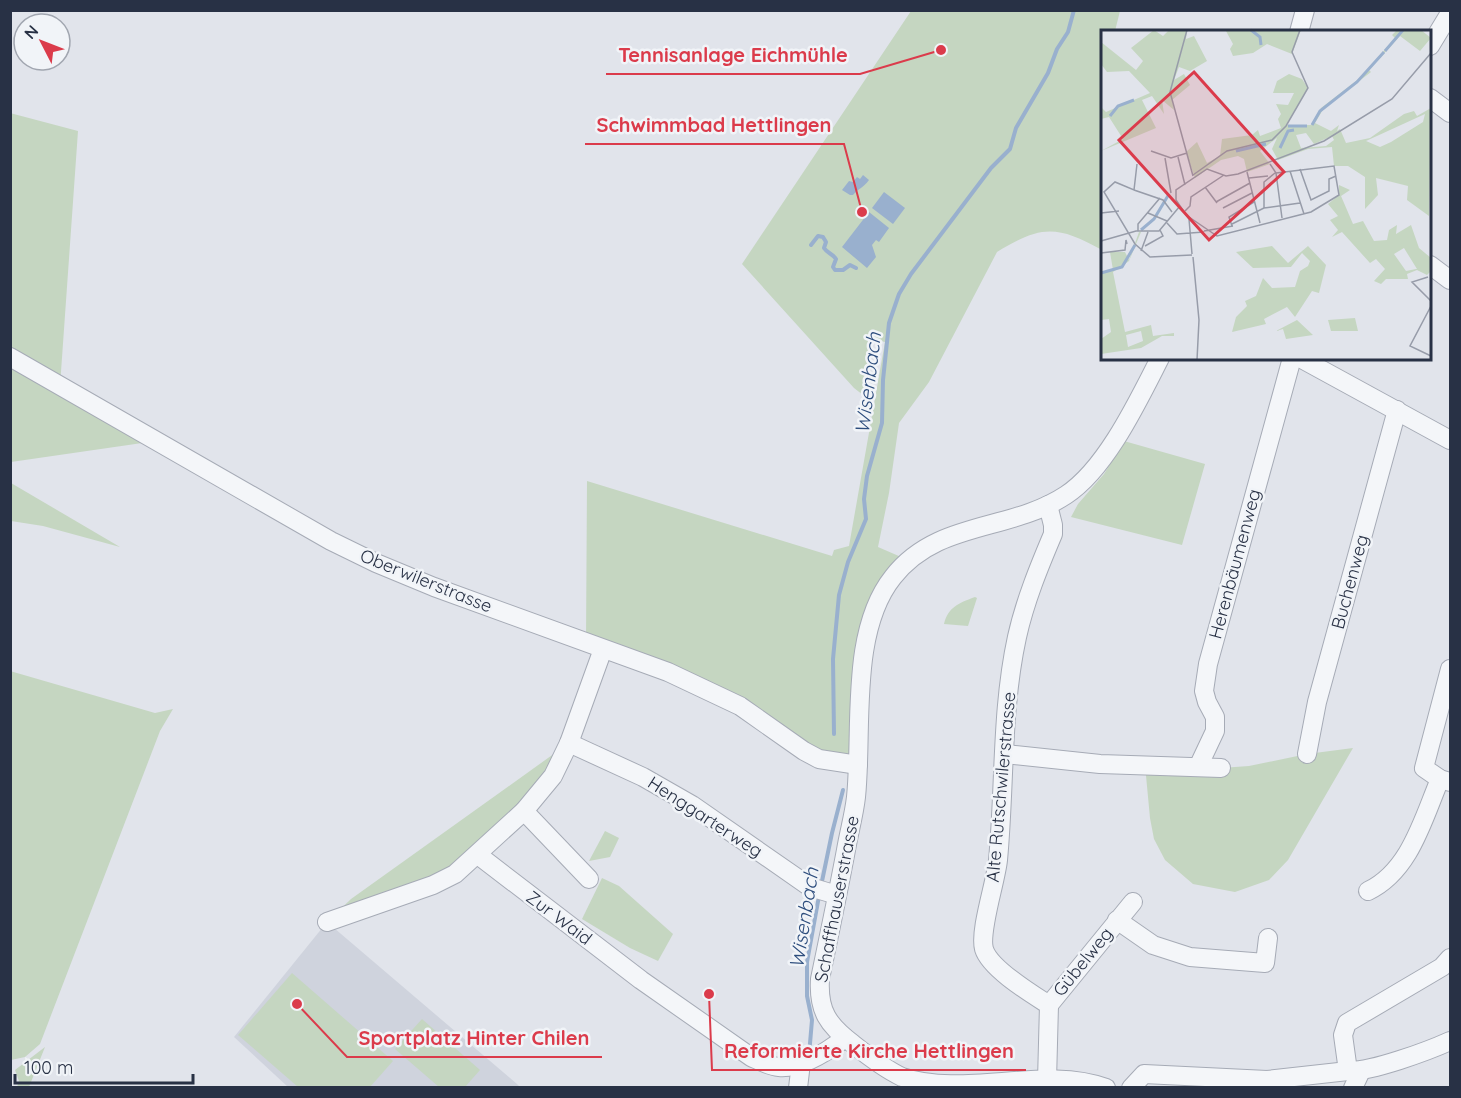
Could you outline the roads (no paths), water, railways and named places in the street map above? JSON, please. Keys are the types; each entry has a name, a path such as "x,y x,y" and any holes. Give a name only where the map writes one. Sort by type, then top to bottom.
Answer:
{"street":[{"path":"1300,30 1305,10"},
{"path":"1431,44 1450,13"},
{"path":"1431,99 1450,113"},
{"path":"1431,266 1450,280"},
{"name":"Oberwilerstrasse","path":"10,357 331,541 376,563 434,587 668,672 719,695 760,719 819,759 858,765"},
{"name":"Schaffhauserstrasse","path":"1106,1088 1068,1080 970,1087 932,1084 903,1077 870,1057 845,1038 827,1019 819,997 820,979 827,892 856,799 865,640 879,598 908,560 925,547 943,538 1032,512 1066,495 1082,482 1099,463 1159,360"},
{"name":"Herenbäumenweg","path":"1198,767 1215,731 1215,717 1204,691 1208,664 1291,360"},
{"path":"1304,360 1450,440"},
{"name":"Buchenweg","path":"1307,754 1317,702 1397,410"},
{"name":"Alte Rutschwilerstrasse","path":"1048,505 1053,534 1029,592 1017,637 1010,681 998,862 983,938 984,948 994,964 1049,1005"},
{"path":"327,922 433,885 455,874 524,812 553,777 569,743 603,649"},
{"path":"1368,891 1377,887 1406,858 1445,780 1424,768 1450,669"},
{"name":"Henggarterweg","path":"569,743 642,777 692,805 827,892"},
{"path":"1005,754 1100,764 1221,768"},
{"path":"524,812 589,879"},
{"name":"Zur Waid","path":"478,855 641,980 751,1057 765,1064 781,1067 806,1061"},
{"name":"Gübelweg","path":"1049,1005 1133,902"},
{"name":"Gübelweg","path":"1117,920 1153,945 1190,957 1265,963 1268,938"},
{"path":"1356,1079 1343,1035 1347,1023 1442,967 1450,958"},
{"path":"1047,1081 1049,1005"},
{"path":"798,1088 806,1061 829,1050 845,1038"},
{"path":"1131,1088 1144,1074 1267,1080 1356,1079 1450,1041"}],"water":[{"path":"863,175 869,180 853,195 842,190 849,181 853,182 857,177 860,179"},
{"path":"884,192 905,208 893,224 872,208"},
{"path":"869,212 889,228 879,242 876,240 872,245 876,257 867,268 842,247"}],"waterway":[{"name":"Wisenbach","path":"834,734 833,659 839,595 848,562 866,519 864,499 867,476 882,423 883,380 889,323 899,294 911,274 991,168 1010,149 1016,128 1048,73 1057,49 1068,32 1074,10"},
{"path":"811,245 818,236 823,237 826,242 824,248 836,259 833,267 835,270 843,270 850,265 856,268"},
{"name":"Wisenbach","path":"821,886 843,790"},
{"name":"Wisenbach","path":"809,1055 812,1020 807,996 807,962 819,896"}],"place":[{"name":"Tennisanlage Eichmühle","path":"941,50"},
{"name":"Schwimmbad Hettlingen","path":"862,212"},
{"name":"Reformierte Kirche Hettlingen","path":"709,994"},
{"name":"Sportplatz Hinter Chilen","path":"297,1004"}]}
